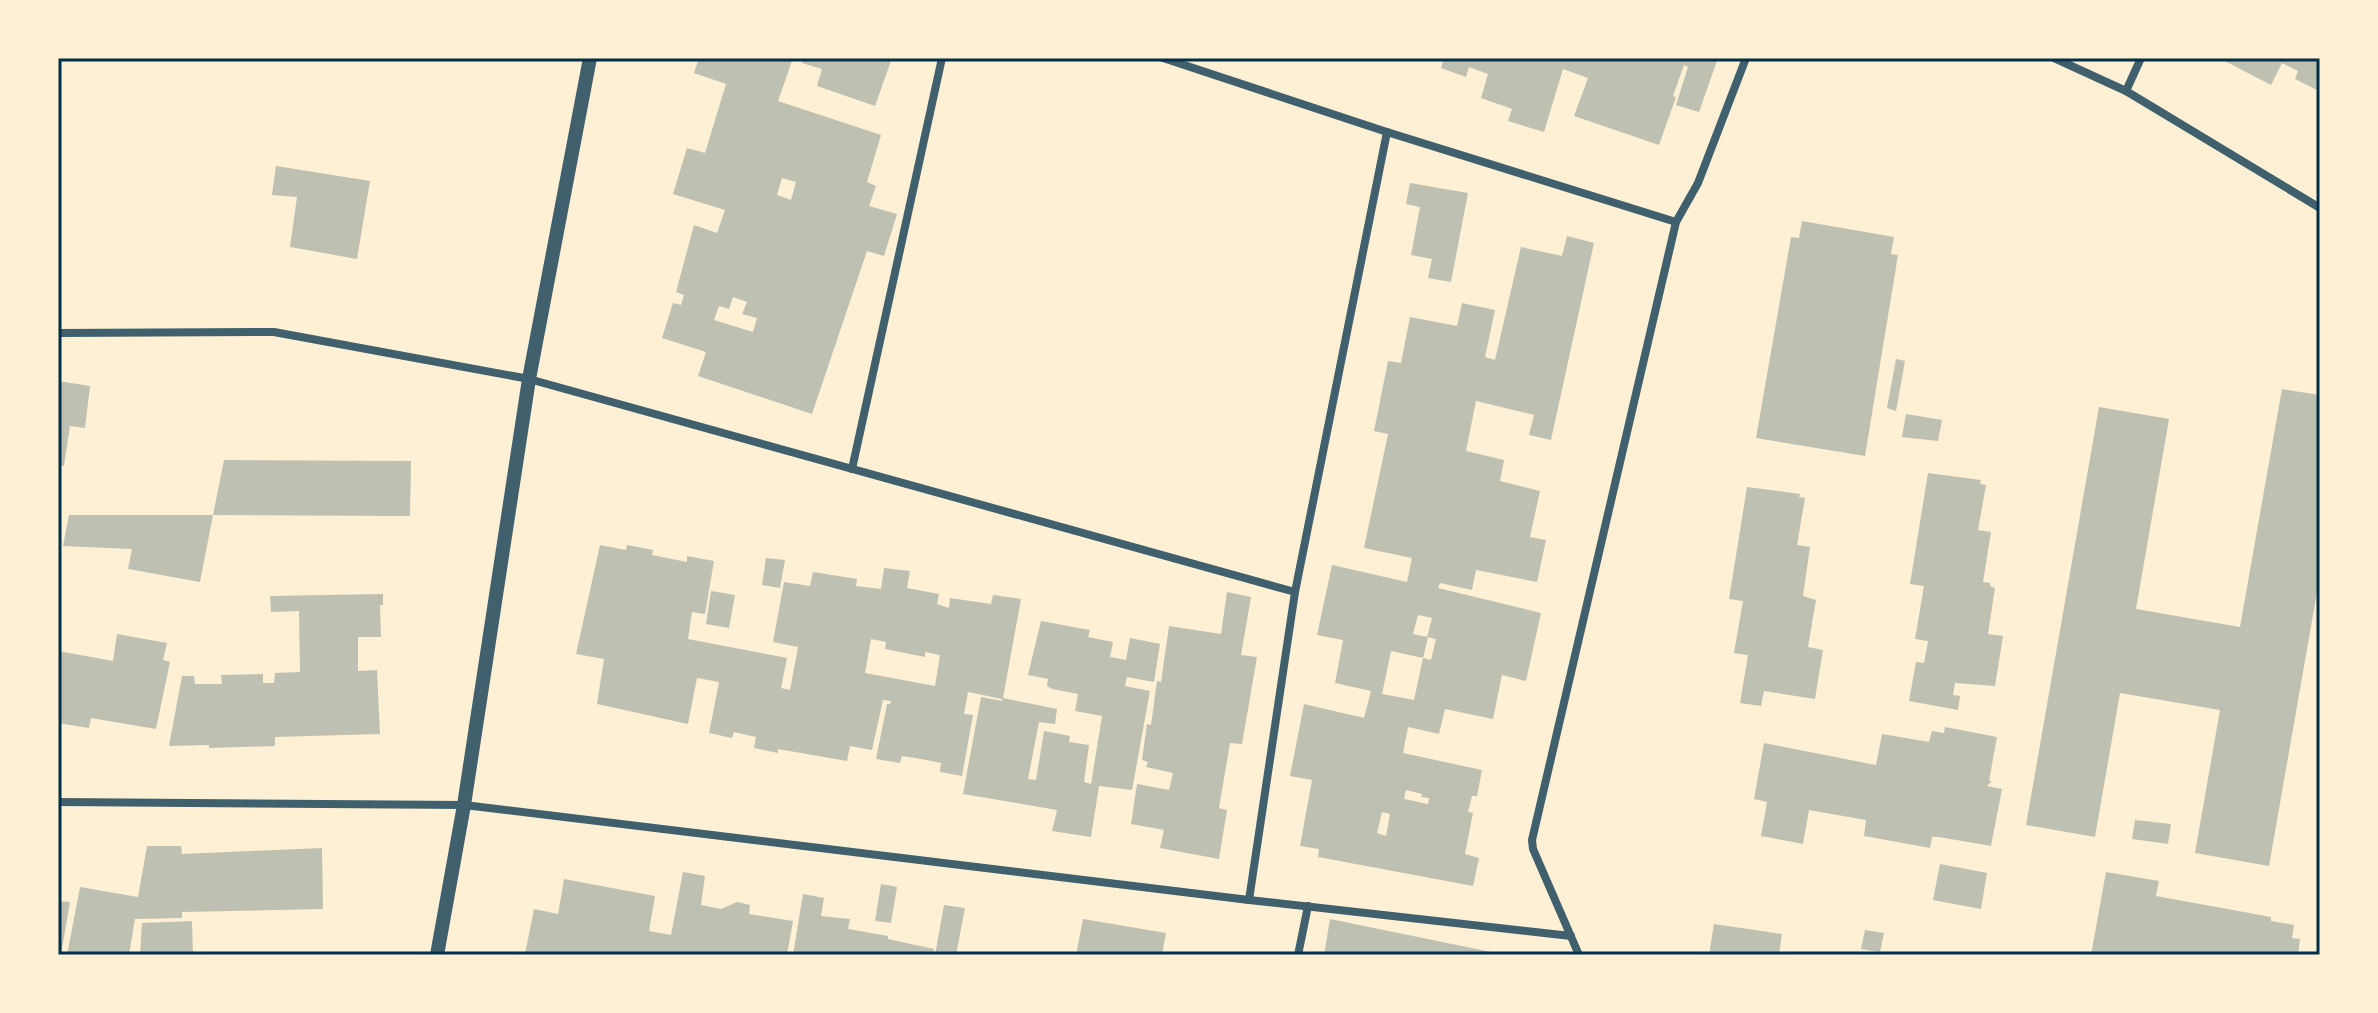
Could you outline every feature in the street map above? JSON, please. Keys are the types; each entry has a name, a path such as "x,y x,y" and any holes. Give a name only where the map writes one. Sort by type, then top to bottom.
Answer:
{"street":[{"path":"437,955 464,805 529,379 590,58"},
{"path":"852,469 942,58"},
{"path":"1163,58 1676,222"},
{"path":"1579,955 1533,849 1532,840 1676,222 1698,183 1746,58"},
{"path":"2054,58 2126,91 2320,208"},
{"path":"2126,91 2141,58"},
{"path":"1249,900 1295,592 1387,132"},
{"path":"58,333 274,332 529,379 1295,592"},
{"path":"58,802 464,805 1571,936"},
{"path":"1298,955 1308,906"}],"building":[{"path":"699,58 793,58 778,101 881,135 867,182 876,186 869,206 897,214 884,256 867,251 812,414 698,376 706,352 662,338 673,303 681,305 684,295 676,292 694,225 717,233 725,210 673,194 687,148 705,153 726,84 694,73","holes":["782,178 796,182 791,200 777,195","733,297 747,302 742,314 757,318 753,332 714,320 719,306 729,309"]},
{"path":"803,58 892,58 875,106 817,86 822,69 802,63"},
{"path":"1444,58 1718,58 1699,112 1676,105 1688,67 1684,65 1659,145 1574,116 1588,78 1563,69 1544,132 1508,121 1512,109 1481,98 1488,74 1469,67 1466,77 1441,68"},
{"path":"2219,58 2320,58 2320,88 2319,91 2295,79 2298,71 2282,63 2271,85"},
{"path":"276,166 370,181 357,259 290,247 297,197 272,195"},
{"path":"1410,183 1468,193 1451,282 1428,278 1432,259 1411,255 1420,207 1406,204"},
{"path":"1802,221 1894,237 1891,254 1898,255 1865,456 1756,438 1791,237 1799,238"},
{"path":"1567,236 1594,243 1551,440 1529,435 1534,415 1476,401 1466,451 1504,460 1500,481 1540,491 1530,537 1546,540 1537,582 1476,570 1472,590 1440,583 1438,588 1541,613 1526,681 1502,675 1493,719 1445,709 1439,734 1408,727 1403,753 1482,770 1477,796 1472,796 1468,812 1473,813 1465,854 1479,858 1473,886 1318,857 1319,849 1300,846 1312,780 1290,776 1304,704 1364,718 1371,691 1335,683 1343,640 1317,635 1332,565 1407,582 1412,558 1364,548 1388,434 1374,431 1388,361 1401,363 1410,317 1457,326 1462,303 1495,310 1485,357 1495,360 1521,247 1562,256","holes":["1418,615 1432,618 1427,637 1413,634","1428,637 1436,639 1431,660 1423,658","1391,651 1423,658 1414,700 1382,694","1406,790 1429,798 1428,804 1404,799","1382,812 1390,814 1386,836 1377,833"]},
{"path":"1896,359 1905,361 1896,411 1887,408"},
{"path":"58,381 90,386 85,428 70,426 64,466 58,465"},
{"path":"2282,389 2320,395 2320,575 2269,866 2195,853 2220,710 2120,693 2095,837 2026,825 2099,407 2169,419 2136,609 2240,627"},
{"path":"1906,414 1942,420 1938,441 1902,437"},
{"path":"224,460 411,461 410,516 213,515"},
{"path":"1928,473 1981,480 1980,484 1986,485 1978,530 1991,532 1983,582 1995,588 1988,634 2003,636 1995,686 1955,683 1953,695 1960,696 1958,710 1909,701 1916,662 1924,663 1928,641 1915,639 1924,586 1910,584"},
{"path":"1747,487 1800,494 1799,497 1805,498 1797,545 1810,547 1803,596 1816,600 1808,647 1823,650 1815,699 1764,691 1761,706 1740,703 1748,655 1734,653 1743,601 1729,599"},
{"path":"69,515 213,515 200,582 128,569 132,549 63,546"},
{"path":"600,545 626,550 627,545 653,550 652,555 687,562 687,556 714,561 705,614 692,612 688,639 787,658 781,688 790,690 798,647 773,642 784,582 810,586 813,572 857,579 856,586 881,589 884,568 910,571 907,588 939,594 937,604 949,608 950,598 991,604 993,595 1021,599 1003,698 1057,709 1055,724 1039,722 1028,779 1036,780 1044,731 1070,736 1069,742 1089,745 1084,782 1091,784 1102,716 1075,711 1078,694 1052,689 1047,686 1048,679 1028,675 1041,621 1090,630 1088,637 1113,642 1110,657 1126,660 1130,638 1160,644 1154,682 1127,677 1125,686 1150,691 1132,790 1099,786 1091,837 1052,831 1057,810 963,794 981,697 1002,699 968,692 964,714 973,715 962,776 940,772 941,763 921,759 902,756 900,763 876,759 887,704 891,701 883,700 872,750 850,746 847,761 778,749 778,753 754,748 756,737 734,732 732,738 709,733 719,682 697,678 688,724 597,704 604,659 576,654","holes":["871,639 886,642 885,649 925,657 925,652 940,655 935,686 865,673"]},
{"path":"766,558 785,560 780,588 762,585"},
{"path":"711,591 735,595 729,628 706,624"},
{"path":"1227,592 1251,597 1241,655 1257,657 1242,744 1230,743 1219,808 1227,810 1219,859 1160,848 1164,830 1131,824 1137,784 1169,790 1173,773 1146,767 1148,762 1142,760 1157,681 1161,682 1169,626 1221,634"},
{"path":"383,594 383,605 380,605 381,637 358,637 358,671 377,670 380,734 275,737 275,746 169,746 182,676 194,676 195,684 222,684 221,675 263,674 263,683 274,683 275,673 300,672 299,611 271,612 270,596"},
{"path":"117,634 167,643 163,660 170,662 156,729 91,718 89,728 58,723 58,651 113,661"},
{"path":"1945,727 1997,737 1989,781 1992,781 1987,786 2002,789 1991,846 1932,837 1930,848 1864,836 1866,820 1809,810 1803,844 1761,836 1767,802 1754,799 1764,743 1876,765 1882,734 1929,742 1932,731 1944,733"},
{"path":"2135,820 2171,824 2168,844 2132,839"},
{"path":"147,846 181,846 182,854 322,848 323,909 182,912 182,918 135,919 129,955 67,955 80,887 138,897"},
{"path":"1940,864 1987,873 1981,909 1933,900"},
{"path":"683,872 705,876 701,905 721,909 737,902 750,905 749,914 793,921 787,955 525,954 534,909 558,914 564,879 655,896 649,931 671,935"},
{"path":"2106,872 2159,881 2156,896 2271,917 2271,921 2294,925 2292,938 2300,939 2298,955 2091,955"},
{"path":"881,884 897,887 891,923 875,921"},
{"path":"803,894 824,898 821,916 850,919 848,929 934,949 933,955 793,955"},
{"path":"58,901 70,902 61,955 58,955"},
{"path":"944,905 965,908 956,955 935,955"},
{"path":"1083,919 1166,933 1162,955 1076,955"},
{"path":"1330,919 1501,954 1501,955 1324,955"},
{"path":"192,921 193,955 140,955 142,923"},
{"path":"1714,924 1782,934 1779,955 1709,955"},
{"path":"1865,930 1884,933 1880,952 1861,949"}]}
